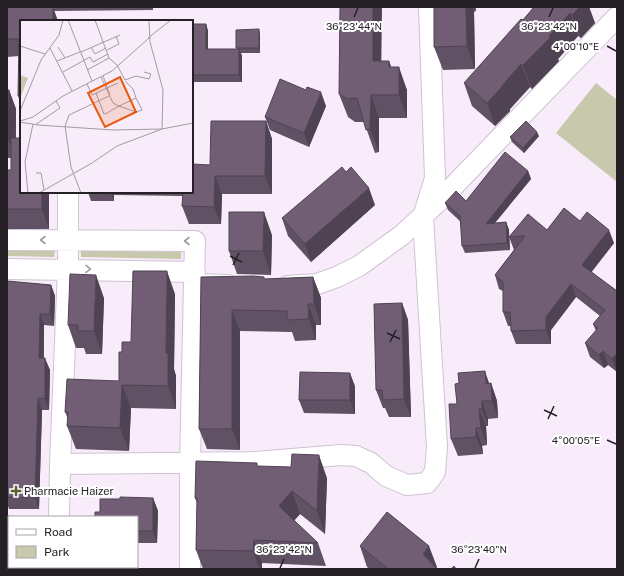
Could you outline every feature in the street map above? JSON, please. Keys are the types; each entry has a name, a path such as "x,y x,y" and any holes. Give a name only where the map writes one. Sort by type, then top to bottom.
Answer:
{"street":[{"path":"60,464 256,462 341,455 356,456 371,463 386,476 407,485 427,483 435,472 437,447 423,217 435,178 429,7"},
{"path":"271,286 299,286 317,284 337,277 359,266 382,250 423,217 617,17"},
{"path":"59,516 68,269 68,193"},
{"path":"7,240 195,241 190,463 190,569"},
{"path":"7,269 68,269 195,278 249,285"}],"green space":[{"path":"596,83 617,100 617,182 556,133"},
{"path":"7,249 55,249 54,257 7,256"},
{"path":"81,250 181,252 181,259 81,257"}],"building":[{"path":"7,7 53,7 53,20 20,20 20,96 18,96 19,39 7,39"},
{"path":"340,7 373,7 373,61 389,61 389,67 399,67 399,95 371,95 370,129 366,130 357,98 347,99 339,94"},
{"path":"434,7 466,7 467,46 434,47"},
{"path":"534,7 580,7 572,15 570,13 549,36 550,38 523,65 521,64 487,103 464,83 521,19 523,20"},
{"path":"193,24 206,24 206,49 239,49 239,75 193,75"},
{"path":"259,29 259,48 236,48 236,30"},
{"path":"280,79 306,90 307,87 321,92 304,133 265,117"},
{"path":"7,90 9,90 8,139 7,139"},
{"path":"211,121 266,121 265,176 215,176 214,207 182,206 183,193 193,193 193,164 210,165"},
{"path":"526,121 537,132 523,148 510,137"},
{"path":"11,138 20,138 20,193 42,193 42,209 7,209 7,170 11,170"},
{"path":"505,152 528,171 486,224 506,222 507,243 462,246 460,216 445,203 456,191 466,201"},
{"path":"342,167 346,172 351,167 369,188 305,244 282,218"},
{"path":"564,208 580,221 587,212 609,230 582,265 617,291 617,353 612,359 603,351 599,355 585,343 598,328 593,324 605,310 571,284 546,317 546,330 511,331 510,312 503,312 503,282 495,275 525,236 509,237 528,214 547,230"},
{"path":"229,212 264,212 263,251 229,251"},
{"path":"133,271 167,271 166,353 168,353 168,386 122,385 120,428 67,426 68,412 65,412 67,379 119,381 119,352 122,352 122,342 131,342"},
{"path":"70,274 96,275 94,331 78,331 78,325 68,325"},
{"path":"201,277 264,277 264,279 313,277 314,304 308,304 309,319 287,320 287,311 232,310 232,429 199,429"},
{"path":"7,281 51,285 50,314 40,314 39,358 45,358 45,399 38,398 35,498 7,497"},
{"path":"402,303 404,399 383,400 382,390 376,390 374,304"},
{"path":"485,371 486,384 491,383 492,401 482,401 482,409 479,409 481,428 476,428 476,437 451,439 449,404 457,404 455,384 459,383 458,373"},
{"path":"300,372 350,373 350,400 299,400"},
{"path":"292,454 319,455 317,511 292,491 279,506 318,543 254,540 253,551 196,550 196,461 257,463 257,466 291,467"},
{"path":"120,497 153,498 153,531 138,531 138,516 95,516 95,512 100,512 100,499 120,499"},
{"path":"387,512 429,546 423,554 437,569 388,569 360,546"}],"place":[{"name":"Pharmacie Haizer","path":"16,491"}]}
